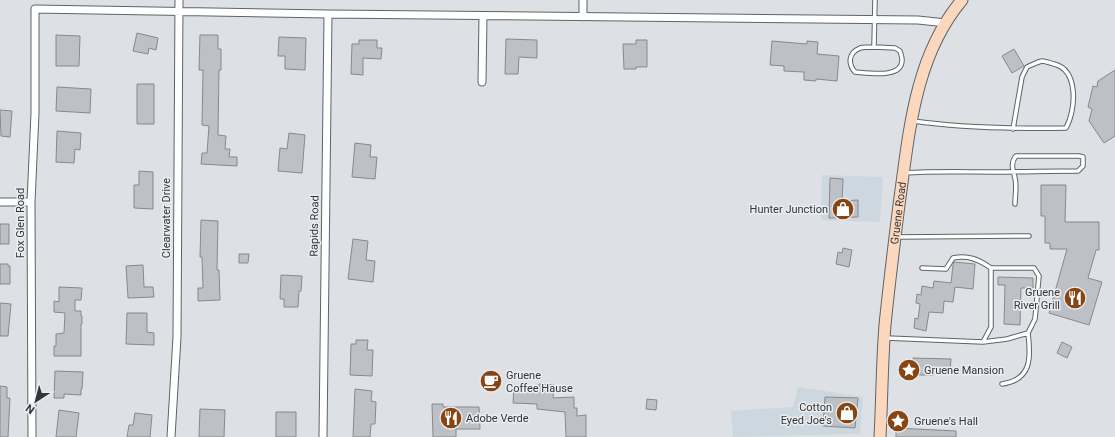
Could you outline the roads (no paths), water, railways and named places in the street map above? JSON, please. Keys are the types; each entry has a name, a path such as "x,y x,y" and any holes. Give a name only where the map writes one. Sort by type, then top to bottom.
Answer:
{"street":[{"name":"Clearwater Drive","path":"171,437 177,336 179,0"},
{"path":"583,0 583,17"},
{"name":"Gruene Road","path":"880,437 885,338 895,237 903,173 912,121 925,63 946,23 962,0"},
{"name":"Fox Glen Road","path":"32,437 30,202 35,113 35,9 179,12"},
{"path":"179,12 874,19 918,20 946,23"},
{"name":"Rapids Road","path":"323,437 328,14"},
{"path":"482,82 483,16"},
{"path":"0,202 30,202"}],"lane":[{"path":"874,47 875,0"},
{"path":"874,47 895,48 900,51 902,61 899,68 892,73 855,72 850,66 850,60 854,52 861,48 874,47"},
{"path":"912,121 949,126 1013,129 1066,128 1070,121 1074,103 1070,77 1061,66 1043,61 1027,66 1022,77 1013,129"},
{"path":"903,173 922,172 1012,172 1078,171 1082,166 1083,157 1016,156 1014,159 1012,172 1015,178 1015,204"},
{"path":"895,237 1029,236"},
{"path":"922,268 946,269 953,258 964,256 984,263 991,268 1034,268 1039,276 1035,319 1028,333 1029,362 1023,374 1013,383 1002,384"},
{"path":"983,342 991,328 991,268"},
{"path":"885,338 983,342 1007,339 1028,333"}],"place":[{"name":"Hunter Junction","path":"843,209"},
{"name":"Gruene River Grill","path":"1075,298"},
{"name":"Gruene Mansion","path":"909,370"},
{"name":"Gruene Coffee Hause","path":"491,381"},
{"name":"Cotton Eyed Joe's","path":"847,413"},
{"name":"Adobe Verde","path":"451,418"},
{"name":"Gruene's Hall","path":"898,421"}]}
